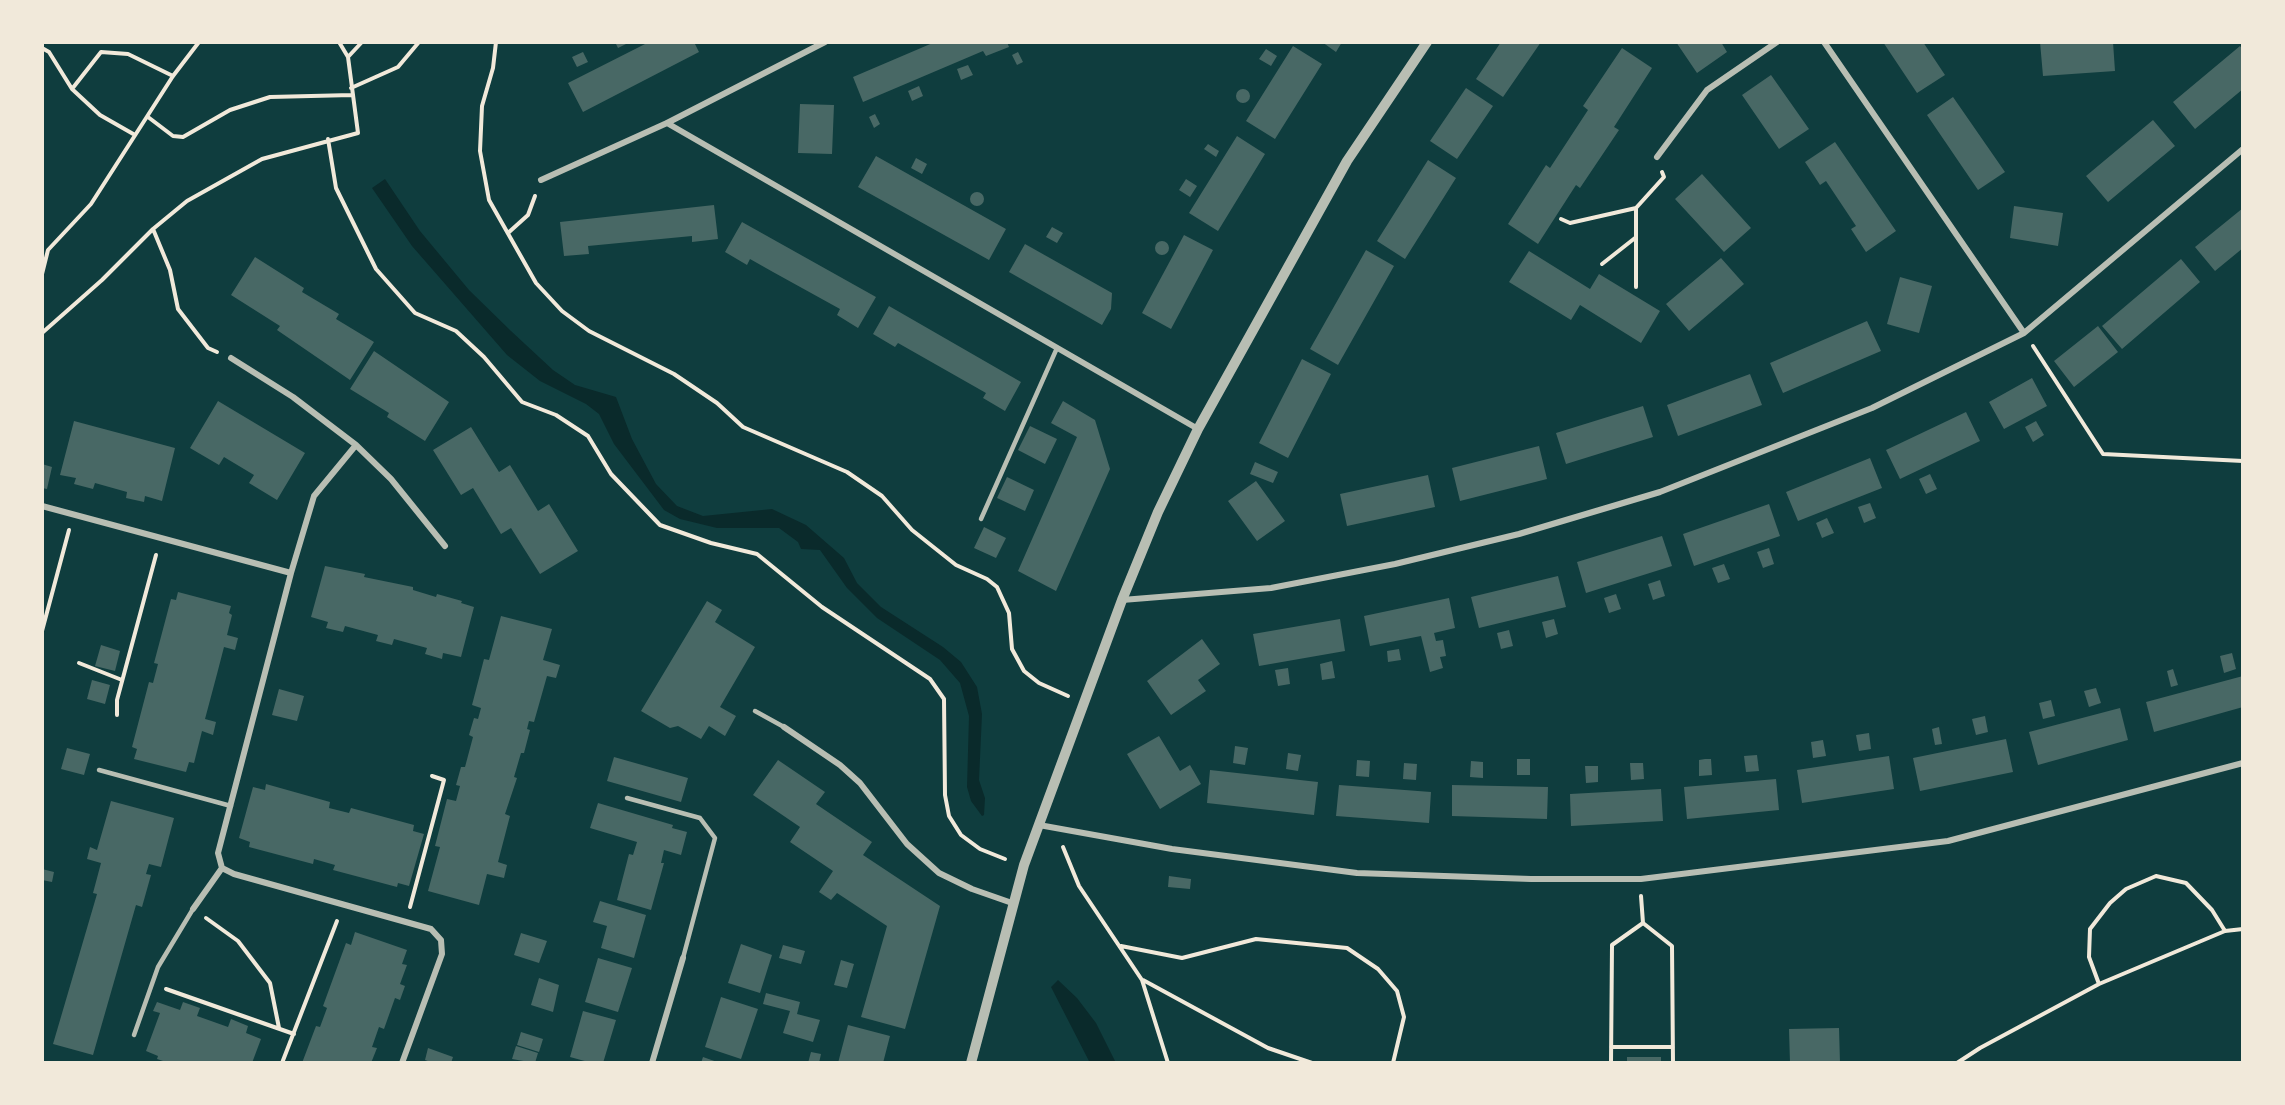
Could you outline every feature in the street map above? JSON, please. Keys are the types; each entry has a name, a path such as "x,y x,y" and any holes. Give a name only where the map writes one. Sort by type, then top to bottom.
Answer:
{"street":[{"path":"541,180 667,123 825,42"},
{"path":"971,1063 1024,865 1083,702 1158,512 1198,429 1347,161 1427,42"},
{"path":"1657,156 1707,90 1777,42"},
{"path":"1824,42 2024,333"},
{"path":"667,123 1198,429"},
{"path":"1122,600 1271,588 1395,564 1520,534 1660,492 1850,417 2024,333 2243,149"},
{"path":"231,358 293,397 356,446 391,479 445,546"},
{"path":"356,446 314,496 291,573 218,853 222,868 234,874 430,929 441,940 442,954 402,1063"},
{"path":"42,506 160,540 291,573"},
{"path":"784,727 840,765 860,783 907,844 939,873 972,890 1012,903"},
{"path":"1038,825 1172,849 1357,873 1531,879 1641,879 1948,841 2243,763"},
{"path":"193,909 222,868"},
{"path":"652,1063 683,958"}],"lane":[{"path":"981,519 1057,348"},
{"path":"755,711 784,727"},
{"path":"99,770 231,806"},
{"path":"627,798 699,818 715,838 683,958"},
{"path":"134,1035 158,967 193,909"}],"path":[{"path":"42,274 48,250 91,204 173,76 199,42"},
{"path":"42,333 102,280 153,229 187,201 262,159 328,139 358,133 348,57 339,42"},
{"path":"348,57 362,42"},
{"path":"351,88 398,68 419,42"},
{"path":"496,42 494,68 482,106 480,151 489,200 536,283 562,311 589,331 674,374 717,403 743,427 847,472 882,496 912,530 948,558 997,586 1009,613 1012,650 1024,671 1039,683 1083,702"},
{"path":"42,48 49,52 72,89 100,115 135,135"},
{"path":"72,89 101,52 128,54 173,76"},
{"path":"148,117 173,136 183,137 230,110 270,97 352,96"},
{"path":"328,139 336,188 376,269 415,313 456,331 484,357 522,402 556,416 588,436 611,474 660,525 711,543 758,554 822,607 930,679 944,699 945,795 950,816 961,835 980,849 1024,865"},
{"path":"1561,219 1570,223 1636,208 1664,177 1657,156"},
{"path":"508,233 528,215 541,180"},
{"path":"1636,208 1636,287"},
{"path":"153,229 170,270 178,309 208,348 231,358"},
{"path":"1602,264 1636,238"},
{"path":"2024,333 2103,454 2243,461"},
{"path":"42,631 73,515"},
{"path":"117,715 117,700 160,540"},
{"path":"79,663 122,680"},
{"path":"405,922 444,780 432,776"},
{"path":"1060,829 1064,850 1079,886 1142,980 1168,1063"},
{"path":"2099,984 2089,957 2090,929 2110,903 2126,889 2156,876 2186,884 2212,910 2225,931"},
{"path":"1641,879 1643,923 1672,946 1673,1063"},
{"path":"282,1063 339,918 324,913 328,900"},
{"path":"193,909 238,941 270,982 279,1028"},
{"path":"1611,1063 1612,945 1643,923"},
{"path":"1957,1063 1980,1048 2099,984 2225,931 2243,929"},
{"path":"1121,946 1182,958 1256,939 1347,948 1378,969 1397,992 1404,1017 1393,1063"},
{"path":"1142,980 1268,1048 1312,1063"},
{"path":"152,983 294,1034"},
{"path":"1611,1047 1673,1047"}],"water":[{"path":"385,179 420,231 469,290 511,331 553,370 575,385 616,397 632,439 656,484 677,506 703,516 772,509 806,525 844,558 857,583 881,607 943,647 961,662 977,687 982,714 979,780 985,798 984,815 982,816 971,801 967,787 969,716 960,683 940,660 877,618 847,588 820,550 801,549 798,542 779,528 717,528 680,519 664,510 614,444 599,414 586,404 540,381 507,355 412,246 372,188"},
{"path":"1058,980 1077,998 1096,1023 1116,1063 1090,1063 1051,987"}],"building":[{"path":"615,42 630,42 618,48"},
{"path":"649,42 694,42 699,52 583,112 568,83"},
{"path":"935,42 1007,42 1009,47 986,56 983,51 863,102 853,77"},
{"path":"1322,42 1342,42 1336,52"},
{"path":"1501,42 1541,42 1503,97 1476,79"},
{"path":"1676,42 1721,42 1727,52 1697,73"},
{"path":"1883,42 1923,42 1945,75 1917,93"},
{"path":"2040,42 2113,42 2115,71 2043,76"},
{"path":"1293,46 1322,64 1275,139 1246,121"},
{"path":"2240,46 2243,50 2243,89 2195,129 2173,102"},
{"path":"1622,48 1652,68 1614,127 1619,130 1580,188 1576,185 1538,244 1508,224 1546,165 1550,168 1588,110 1583,106"},
{"path":"1266,49 1277,56 1271,66 1259,59"},
{"path":"583,52 588,62 577,67 572,57"},
{"path":"1018,52 1023,62 1017,65 1012,55"},
{"path":"968,65 973,75 961,80 957,69"},
{"path":"1771,75 1809,129 1779,149 1742,95"},
{"path":"919,86 923,96 912,101 908,91"},
{"path":"1466,88 1493,106 1457,159 1430,141"},
{"path":"1240,89 1246,89 1250,96 1246,103 1240,103 1236,99 1236,93"},
{"path":"1953,97 2005,172 1978,190 1927,115"},
{"path":"800,104 834,105 832,154 798,153"},
{"path":"875,114 880,124 874,128 869,117"},
{"path":"2153,120 2175,146 2108,202 2086,176"},
{"path":"1237,136 1265,154 1218,231 1189,213"},
{"path":"1835,142 1896,231 1866,252 1851,229 1856,226 1826,181 1820,185 1805,162"},
{"path":"1208,144 1219,151 1216,157 1204,149"},
{"path":"876,156 1006,229 989,260 858,187"},
{"path":"916,158 927,164 922,174 911,168"},
{"path":"1428,160 1456,178 1405,259 1377,241"},
{"path":"1702,174 1751,228 1724,252 1675,199"},
{"path":"1186,179 1197,186 1190,197 1179,190"},
{"path":"977,192 982,194 984,199 982,204 977,206 972,204 970,199 972,194"},
{"path":"714,205 718,239 692,242 692,236 588,246 589,254 564,256 560,222"},
{"path":"2014,206 2063,213 2058,246 2010,238"},
{"path":"2243,208 2243,248 2215,271 2195,247"},
{"path":"742,222 876,297 858,328 837,315 840,309 750,259 747,265 725,252"},
{"path":"1052,227 1063,233 1057,243 1046,237"},
{"path":"1184,235 1213,250 1171,329 1142,313"},
{"path":"1159,241 1165,241 1169,248 1165,255 1159,255 1155,251 1155,245"},
{"path":"1025,244 1112,293 1111,309 1102,325 1009,272"},
{"path":"1366,250 1394,266 1338,365 1310,349"},
{"path":"1529,251 1590,289 1599,274 1660,311 1641,343 1580,305 1571,320 1509,282"},
{"path":"255,257 304,288 302,292 339,314 336,319 374,342 350,380 277,330 280,326 231,295"},
{"path":"1721,258 1744,284 1689,331 1666,304"},
{"path":"2181,259 2200,282 2122,349 2102,326"},
{"path":"1900,277 1932,286 1919,333 1887,324"},
{"path":"889,306 1021,382 1005,411 983,398 986,393 898,343 895,347 873,334"},
{"path":"1867,321 1881,351 1783,393 1770,363"},
{"path":"2098,326 2118,352 2074,387 2054,361"},
{"path":"374,351 449,402 425,441 387,417 389,413 350,389"},
{"path":"1302,359 1331,374 1288,458 1259,443"},
{"path":"1750,374 1762,405 1678,436 1667,405"},
{"path":"2032,378 2047,406 2004,429 1989,402"},
{"path":"218,401 305,453 277,500 249,483 254,475 224,457 219,465 190,448"},
{"path":"1063,401 1095,420 1110,469 1056,591 1018,571 1077,437 1051,423"},
{"path":"1643,406 1653,437 1566,464 1556,433"},
{"path":"1966,412 1980,441 1900,479 1886,450"},
{"path":"74,421 175,448 162,501 145,496 144,502 126,498 127,492 95,483 93,489 74,484 76,478 60,475"},
{"path":"2036,421 2044,435 2033,442 2025,427"},
{"path":"1030,426 1057,439 1045,464 1018,450"},
{"path":"471,427 499,472 510,465 538,511 549,504 578,551 540,574 511,528 501,534 473,488 461,495 433,450"},
{"path":"1539,446 1547,479 1460,501 1452,468"},
{"path":"1870,458 1882,488 1798,521 1786,492"},
{"path":"1255,462 1278,472 1273,483 1250,474"},
{"path":"42,464 52,467 47,489 42,488"},
{"path":"1930,474 1937,489 1926,494 1919,479"},
{"path":"1428,475 1435,507 1347,526 1340,494"},
{"path":"1007,477 1034,490 1025,511 997,498"},
{"path":"1256,481 1285,521 1257,541 1228,501"},
{"path":"1870,503 1876,518 1864,523 1858,507"},
{"path":"1769,504 1780,536 1694,566 1683,534"},
{"path":"1827,518 1834,533 1822,538 1816,523"},
{"path":"984,527 1006,538 996,558 974,548"},
{"path":"1662,536 1672,566 1586,593 1577,562"},
{"path":"1769,548 1774,564 1763,568 1757,552"},
{"path":"1724,564 1730,579 1718,583 1712,568"},
{"path":"325,566 413,587 413,590 436,597 437,594 474,607 461,657 443,653 442,659 425,654 427,648 394,639 392,645 376,641 378,635 345,626 343,632 326,628 328,622 311,617"},
{"path":"1558,576 1566,607 1479,628 1471,597"},
{"path":"1660,580 1665,596 1653,600 1648,584"},
{"path":"178,592 231,606 229,613 232,615 227,635 238,638 235,650 224,647 205,719 216,722 213,735 202,731 194,763 189,762 186,772 134,759 137,749 132,747 149,682 153,683 158,664 154,663 171,599 176,600"},
{"path":"1616,594 1621,609 1609,613 1604,598"},
{"path":"1449,598 1455,628 1434,633 1436,641 1443,640 1446,656 1440,657 1443,668 1430,672 1421,636 1370,646 1364,616"},
{"path":"707,601 722,610 715,622 755,647 720,707 736,716 725,736 709,726 701,739 678,726 670,728 641,711"},
{"path":"501,616 552,629 543,660 560,665 556,678 547,676 534,722 529,721 527,729 530,730 524,753 521,753 514,777 517,778 505,814 510,816 498,862 507,865 504,878 487,874 479,905 428,891 440,847 435,846 447,799 456,801 460,786 456,785 461,767 465,767 473,737 469,735 474,718 478,719 481,708 472,705 484,659 489,660"},
{"path":"1340,619 1345,651 1259,666 1253,634"},
{"path":"1554,619 1558,634 1546,638 1542,622"},
{"path":"1509,630 1513,646 1501,649 1497,633"},
{"path":"1202,639 1220,664 1198,680 1206,691 1171,715 1147,681"},
{"path":"101,645 120,651 115,671 95,666"},
{"path":"1399,649 1401,660 1388,662 1387,651"},
{"path":"2232,653 2236,669 2224,673 2220,656"},
{"path":"1332,661 1335,678 1322,680 1320,664"},
{"path":"1288,668 1290,684 1278,686 1275,670"},
{"path":"2173,669 2178,685 2171,687 2167,671"},
{"path":"2243,676 2243,707 2154,732 2146,702"},
{"path":"92,680 110,685 105,704 87,699"},
{"path":"2096,688 2101,703 2089,707 2084,691"},
{"path":"279,689 304,696 297,721 272,715"},
{"path":"2051,700 2055,716 2043,719 2039,703"},
{"path":"2120,708 2128,740 2038,765 2029,732"},
{"path":"1985,716 1988,732 1976,735 1972,719"},
{"path":"1939,727 1942,744 1935,745 1932,729"},
{"path":"1869,733 1871,749 1859,751 1856,735"},
{"path":"1159,736 1180,771 1190,765 1201,784 1160,809 1127,754"},
{"path":"2006,739 2013,772 1920,791 1913,758"},
{"path":"1823,740 1826,756 1813,758 1811,742"},
{"path":"1235,746 1248,748 1245,765 1233,763"},
{"path":"67,748 90,754 84,775 61,769"},
{"path":"1288,753 1301,755 1298,771 1286,769"},
{"path":"1757,755 1759,771 1746,772 1744,756"},
{"path":"1889,756 1894,789 1802,803 1797,770"},
{"path":"614,757 688,778 681,802 607,781"},
{"path":"1517,759 1530,759 1530,775 1517,775"},
{"path":"1711,759 1712,775 1699,776 1699,760"},
{"path":"778,760 825,792 816,804 872,842 863,855 940,906 905,1029 861,1017 887,926 837,893 831,900 819,892 833,871 790,842 800,827 753,795"},
{"path":"1357,760 1370,761 1369,777 1356,776"},
{"path":"1471,761 1483,762 1483,778 1470,777"},
{"path":"1404,763 1417,764 1416,780 1403,779"},
{"path":"1630,763 1643,763 1644,779 1631,780"},
{"path":"1585,766 1598,766 1598,782 1586,783"},
{"path":"1210,770 1318,782 1314,815 1207,803"},
{"path":"1776,779 1779,810 1687,819 1684,787"},
{"path":"266,784 330,802 329,808 349,813 351,808 414,825 413,831 424,834 409,886 398,883 397,887 333,870 335,865 314,859 313,864 249,847 250,842 239,838 253,787 265,790"},
{"path":"1339,785 1431,792 1429,823 1336,816"},
{"path":"1452,785 1548,787 1547,819 1452,816"},
{"path":"1661,789 1663,821 1571,826 1570,794"},
{"path":"111,801 174,818 161,867 149,864 146,874 151,875 142,907 136,905 93,1055 53,1044 97,894 93,893 101,863 87,859 90,847 97,850"},
{"path":"598,803 673,825 672,828 687,832 681,855 664,850 661,863 664,863 651,910 617,900 629,854 633,855 637,842 590,828"},
{"path":"42,869 54,872 52,882 42,880"},
{"path":"1169,876 1191,879 1190,889 1168,887"},
{"path":"600,901 646,915 634,958 601,948 607,926 593,922"},
{"path":"355,932 407,950 402,964 407,965 400,984 405,986 400,1000 395,998 384,1029 379,1027 372,1047 377,1048 371,1063 302,1063 316,1026 320,1027 327,1008 323,1006 346,943 351,945"},
{"path":"521,933 547,941 539,963 514,955"},
{"path":"741,944 772,955 760,993 728,983"},
{"path":"783,945 805,951 801,964 779,958"},
{"path":"598,958 632,968 618,1012 585,1002"},
{"path":"841,960 854,964 847,988 834,985"},
{"path":"539,978 559,985 553,1012 531,1005"},
{"path":"766,993 800,1002 797,1014 820,1020 813,1042 783,1033 790,1011 763,1004"},
{"path":"721,997 758,1009 741,1059 705,1047"},
{"path":"157,1002 180,1010 183,1002 200,1008 197,1016 228,1027 231,1019 248,1026 246,1033 261,1039 252,1063 169,1063 157,1059 158,1056 146,1051 160,1013 153,1011"},
{"path":"583,1011 616,1020 603,1063 592,1063 570,1057"},
{"path":"848,1025 890,1036 883,1063 838,1063"},
{"path":"1839,1028 1840,1063 1790,1063 1789,1029"},
{"path":"521,1032 543,1039 539,1052 517,1045"},
{"path":"516,1046 538,1053 535,1063 512,1059"},
{"path":"428,1048 453,1057 451,1063 433,1063 425,1060"},
{"path":"811,1052 821,1054 819,1063 808,1063"},
{"path":"703,1057 720,1063 701,1063"},
{"path":"1627,1057 1661,1057 1661,1063 1627,1063"}]}
